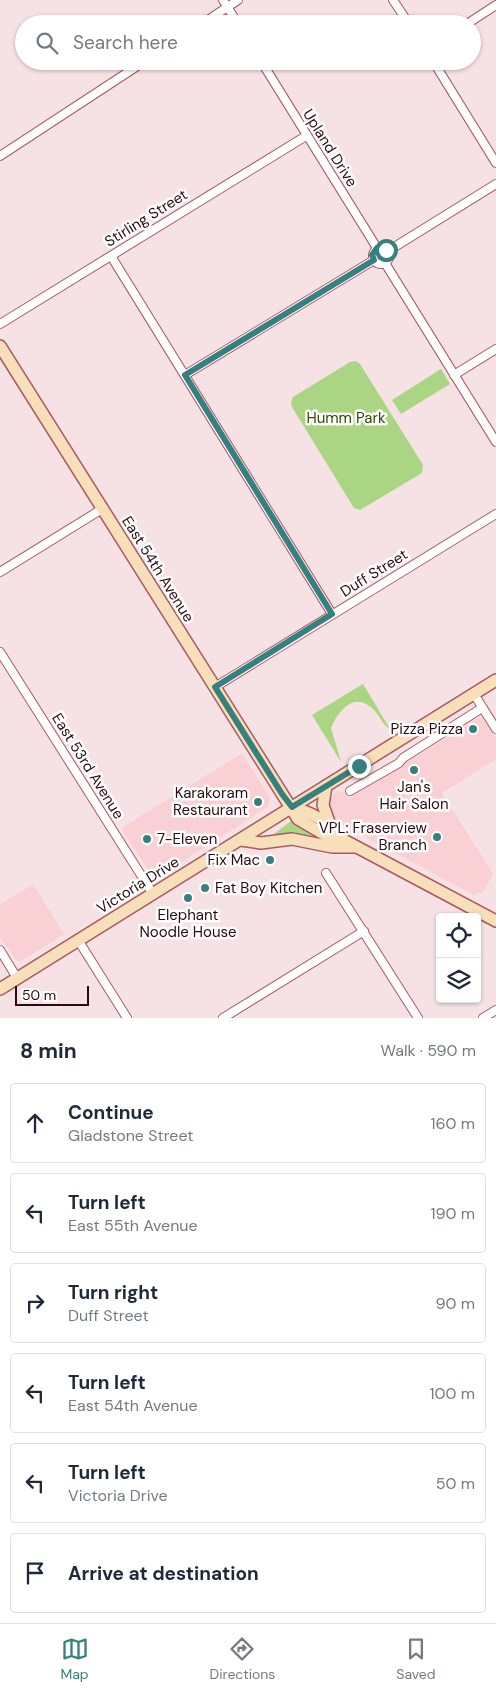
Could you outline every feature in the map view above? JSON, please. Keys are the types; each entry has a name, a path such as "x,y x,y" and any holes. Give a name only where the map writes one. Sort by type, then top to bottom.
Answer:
{"street":[{"path":"212,15 225,4 238,0"},
{"path":"393,0 403,15"},
{"path":"225,4 232,15"},
{"path":"481,16 496,6"},
{"path":"0,156 132,70"},
{"name":"Upland Drive","path":"266,70 377,248"},
{"path":"438,70 496,163"},
{"name":"Stirling Street","path":"0,324 306,136"},
{"path":"388,251 496,184"},
{"path":"386,263 378,264 372,255 377,248 388,251"},
{"path":"386,263 389,256 388,251"},
{"path":"111,256 332,614"},
{"path":"185,375 374,260"},
{"path":"386,263 496,442"},
{"name":"East 54th Avenue","path":"0,346 298,819 327,836 338,837 496,921"},
{"path":"454,375 496,349"},
{"path":"0,572 102,509"},
{"name":"Duff Street","path":"215,687 496,514"},
{"name":"East 53rd Avenue","path":"0,652 153,894"},
{"name":"Victoria Drive","path":"0,988 496,680"},
{"path":"474,694 496,729"},
{"path":"350,792 399,763 403,758 482,708"},
{"path":"394,744 403,758"},
{"path":"326,786 323,805 330,825 338,837"},
{"path":"292,807 308,812 330,825"},
{"path":"241,840 261,843 292,839 332,847 356,847"},
{"path":"326,873 418,1018"},
{"path":"223,1018 364,931"},
{"path":"78,940 127,1018"},
{"path":"0,950 17,978"},
{"path":"483,1018 496,1010"}],"shaded area":[{"path":"480,717 483,718 496,738 496,759 442,793 493,874 482,894 479,892 474,895 337,822 332,817 329,803 333,794 337,791 343,792 349,798"},
{"path":"241,754 270,798 268,807 159,876 153,877 123,832 123,827"},
{"path":"33,884 64,934 23,960 17,961 0,937 0,905"}],"green space":[{"name":"Humm Park","path":"356,361 360,364 423,465 422,473 360,510 354,508 292,407 291,402 293,397 350,362"},
{"path":"441,369 450,384 401,414 392,400"},
{"path":"363,684 390,729 368,705 361,702 349,704 339,714 331,728 341,762 312,715"},
{"path":"291,821 326,841 274,834"}],"place":[{"name":"Pizza Pizza","path":"473,729"},
{"name":"Jan's Hair Salon","path":"414,770"},
{"name":"Karakoram Restaurant","path":"258,802"},
{"name":"VPL: Fraserview Branch","path":"437,837"},
{"name":"7-Eleven","path":"147,839"},
{"name":"Fix Mac","path":"270,860"},
{"name":"Fat Boy Kitchen","path":"205,888"},
{"name":"Elephant Noodle House","path":"188,898"}],"route":[{"path":"359,766 292,807 215,687 332,614 185,375 374,260 372,255 377,248 384,248 386,250"}]}
